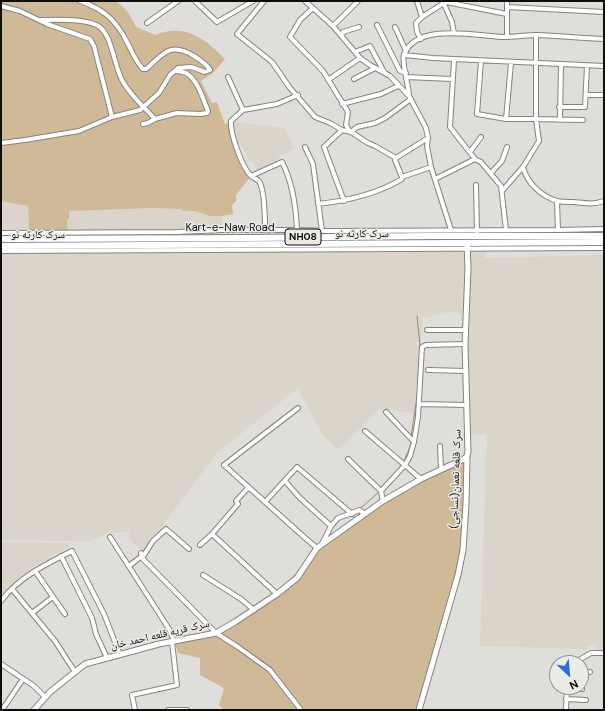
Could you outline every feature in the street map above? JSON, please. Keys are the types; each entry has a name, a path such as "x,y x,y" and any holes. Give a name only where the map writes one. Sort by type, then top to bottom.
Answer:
{"highway":[{"name":"Kart-e-Naw Road","path":"1,239 248,238 403,233 446,236 477,233 604,236"},
{"path":"445,242 446,236"},
{"path":"83,238 84,245"},
{"name":"سرک کارته نو","path":"1,246 445,242 467,245 604,242"}],"street":[{"path":"1,143 79,131 112,117 144,107 159,93 170,75 178,68 191,67 205,72 210,70 200,60 177,49 167,51 146,69 143,68 135,59 123,33 109,16 95,7 80,1"},
{"path":"147,23 178,1"},
{"path":"197,2 217,22 253,1"},
{"path":"264,1 237,34 272,62 282,73 290,88 298,95 315,117 342,130 350,131 357,127 375,123 385,118 410,98"},
{"path":"305,1 333,26 360,58 390,76 410,98 426,128 428,138 427,146 431,167 451,230"},
{"path":"333,26 358,1"},
{"path":"416,1 422,17"},
{"path":"507,1 507,37"},
{"path":"446,3 454,33"},
{"path":"421,39 417,32 416,23 422,17 446,3 508,14"},
{"path":"1,6 20,11 48,24 86,37 93,42 112,117"},
{"path":"507,7 604,12"},
{"path":"313,8 300,20 290,37 323,71 348,112 346,126 350,131 368,143 396,158"},
{"path":"38,20 73,20 87,22 100,27 111,46 123,81 128,90 155,120"},
{"path":"377,25 400,71 406,75 452,79"},
{"path":"342,36 343,32 359,27"},
{"path":"395,27 405,53"},
{"path":"410,98 409,86 403,63 405,53 412,43 421,39 439,34 454,33 507,37 536,35 604,39"},
{"path":"502,191 523,166 539,141 536,118 536,35"},
{"path":"355,52 370,46 384,72"},
{"path":"405,53 454,60 604,66"},
{"path":"328,80 360,58"},
{"path":"454,60 450,127 475,159 481,162 501,186 506,230"},
{"path":"481,61 477,114 506,120 536,118 583,120"},
{"path":"506,120 511,62"},
{"path":"560,120 559,107 561,64"},
{"path":"559,107 585,107 587,66"},
{"path":"354,79 375,68"},
{"path":"143,124 148,124 155,120 177,113 207,113 208,110 192,79 186,74 176,71"},
{"path":"228,77 244,110"},
{"path":"342,104 381,94 398,86"},
{"path":"265,230 264,200 259,182 251,176 239,155 230,126 231,121 244,110 277,104 298,95"},
{"path":"586,96 604,95"},
{"path":"342,130 324,147 344,201"},
{"path":"470,152 481,137"},
{"path":"396,158 428,138"},
{"path":"306,147 313,164 322,231"},
{"path":"491,173 502,161 507,147"},
{"path":"396,158 395,160 402,177"},
{"path":"436,179 475,159"},
{"path":"251,176 282,162 288,173 293,196 297,230"},
{"path":"523,166 525,174 536,190 557,201 589,204 604,201"},
{"path":"318,204 344,201 395,183 402,179 402,177 431,167"},
{"path":"476,185 477,233"},
{"path":"557,201 558,230"},
{"path":"1,233 265,230 403,233 451,230 477,233 506,230 604,229"},
{"path":"1,251 467,245 604,248"},
{"name":"سرک قلعه نعمان(نساجی)","path":"419,710 458,576 463,550 468,452 465,344 468,268 467,245"},
{"path":"428,330 466,330"},
{"path":"381,491 405,465 410,456 414,442 419,404 422,346 465,344"},
{"path":"428,370 466,371"},
{"path":"419,404 466,405"},
{"path":"298,408 224,465 248,488 319,547 331,526 338,518 360,510 364,514"},
{"path":"386,412 414,442"},
{"path":"365,431 421,479"},
{"path":"440,446 440,469"},
{"name":"سرک قریه قلعه احمد خان","path":"34,710 55,687 85,664 159,644 216,633 254,610 297,578 319,547 364,514 421,479 464,459 467,456"},
{"path":"348,459 381,491 383,501"},
{"path":"265,502 297,467 352,514"},
{"path":"285,481 300,498 331,526"},
{"path":"200,545 212,534 238,504 236,501 248,488"},
{"path":"129,566 142,555 166,529 189,549"},
{"path":"212,534 277,594"},
{"path":"110,537 169,629 173,642 177,685 132,694 135,710"},
{"path":"1,601 12,588 35,571 72,551 104,614 120,655"},
{"path":"142,555 216,633 238,646 270,670 301,710"},
{"path":"61,556 92,618 96,634 107,658"},
{"path":"35,571 65,614"},
{"path":"203,574 241,599 254,610"},
{"path":"12,588 55,641 75,672"},
{"path":"32,613 53,597"},
{"path":"588,655 591,653 604,653"},
{"path":"1,664 34,686 45,697"},
{"path":"2,710 23,679"},
{"path":"566,695 566,710"},
{"path":"566,699 586,700"},
{"path":"168,710 187,710"}],"shaded area":[{"path":"1,1 115,1 128,12 136,27 155,35 176,31 185,32 202,39 217,51 225,59 213,73 201,81 212,103 217,102 225,124 231,121 239,155 251,176 236,195 236,201 232,205 233,214 210,216 195,211 182,211 182,209 153,208 69,211 69,219 67,219 68,233 29,233 28,206 1,201"},
{"path":"235,122 285,128 294,149 277,157 280,162 257,170 253,161 250,162 241,144 238,144 233,125"},
{"path":"1,201 28,206 29,233 1,233"},
{"path":"153,208 183,209 183,211 195,211 210,216 222,216 223,230 68,233 68,211"},
{"path":"485,248 485,258 604,255 604,650 598,650 594,643 587,647 587,649 480,646 487,434 468,436 467,316 451,311 423,318 414,413 379,409 339,450 322,434 298,388 217,453 169,517 145,553 129,539 129,532 107,533 92,541 1,540 1,251"},
{"path":"467,456 463,550 419,710 224,710 219,705 224,688 200,675 200,658 178,653 174,641 216,633 297,578 317,548 383,501"},
{"path":"1,542 69,543 69,549 57,553 31,568 8,590 1,599"}],"waterway":[{"path":"417,316 420,345"},
{"path":"418,381 419,364"},
{"path":"411,437 418,390"},
{"path":"404,461 410,447 411,440"},
{"path":"398,470 402,464"},
{"path":"359,509 379,492"},
{"path":"291,579 299,571"}]}
